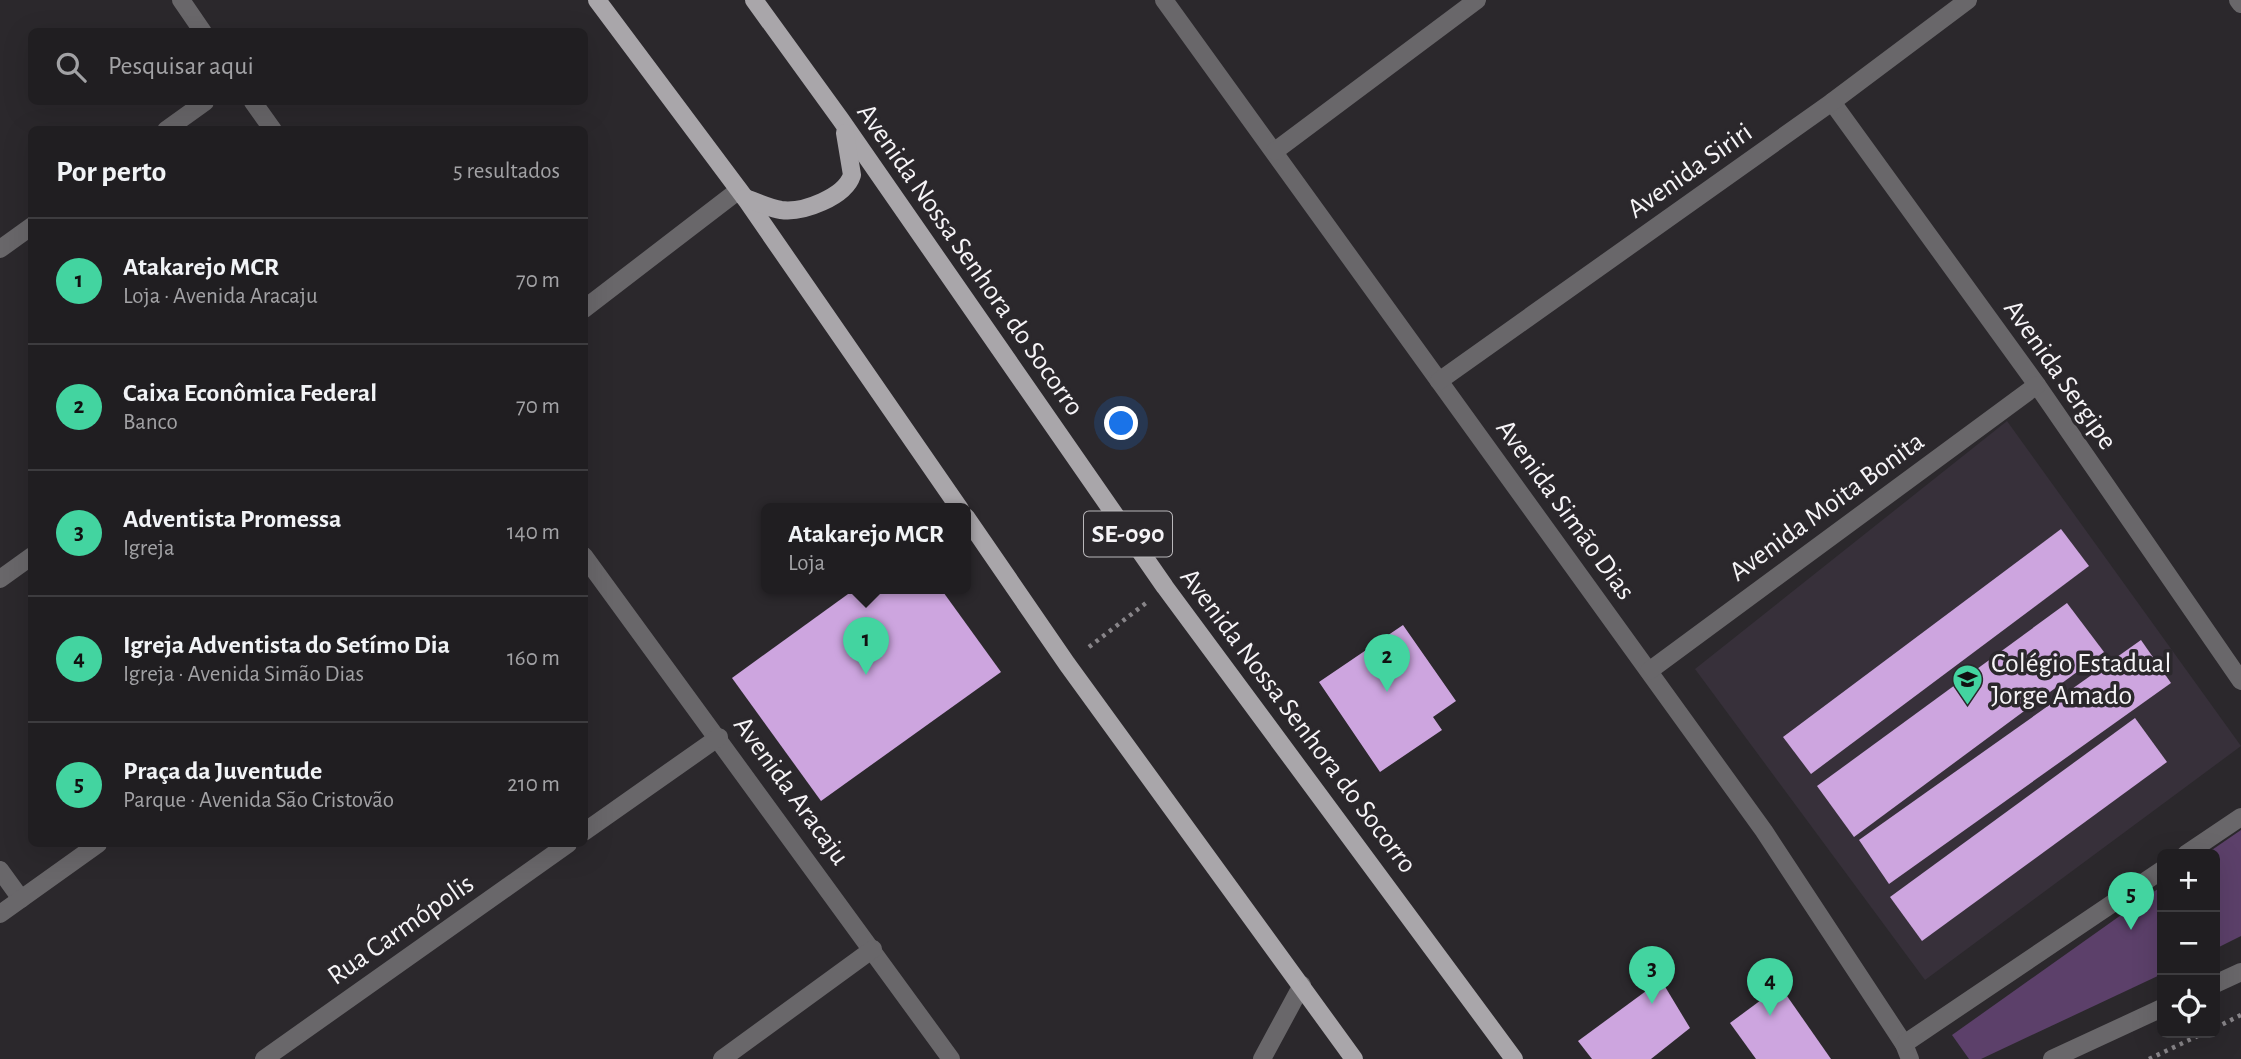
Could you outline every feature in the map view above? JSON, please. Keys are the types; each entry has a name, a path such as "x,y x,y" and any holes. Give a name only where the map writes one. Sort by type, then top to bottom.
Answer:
{"main road":[{"path":"597,0 742,194 956,503"},
{"name":"Avenida Nossa Senhora do Socorro","path":"754,0 841,120 1166,587 1514,1059"},
{"path":"742,194 782,210 792,210 820,202 841,190 850,181 852,169 841,120"},
{"path":"971,524 1068,664 1354,1059"}],"street":[{"path":"181,0 200,28"},
{"name":"Avenida Simão Dias","path":"1164,0 1765,831 1907,1051"},
{"path":"1275,151 1477,0"},
{"name":"Avenida Siriri","path":"1439,381 1832,102 1966,1"},
{"name":"Avenida Sergipe","path":"1832,102 2037,385 2241,681"},
{"path":"172,126 201,105"},
{"path":"255,105 270,126"},
{"path":"588,306 742,194"},
{"path":"0,249 28,229"},
{"name":"Avenida Moita Bonita","path":"1649,671 2037,385"},
{"path":"0,579 28,559"},
{"name":"Avenida Aracaju","path":"588,561 719,737 951,1059"},
{"path":"588,829 719,737"},
{"path":"2193,849 2241,817"},
{"path":"0,914 94,847"},
{"name":"Rua Carmópolis","path":"264,1059 564,847"},
{"path":"0,870 21,899"},
{"path":"1907,1051 2157,874"},
{"path":"722,1059 873,949"},
{"path":"2220,982 2241,972"},
{"path":"1262,1059 1302,985"},
{"path":"2052,1059 2157,1010"}],"path":[{"path":"1068,664 1166,587"},
{"path":"2220,1026 2241,1015"},
{"path":"2149,1059 2193,1038"}],"shaded area":[{"name":"Colégio Estadual Jorge Amado","path":"2007,421 2241,746 1925,980 1695,669"},
{"path":"2241,830 2241,936 2220,946 2220,849 2213,849"},
{"path":"2157,890 2157,976 1981,1059 1969,1059 1952,1035"}],"building":[{"path":"2061,529 2089,566 1811,774 1783,737"},
{"path":"848,594 945,594 1001,672 821,801 732,678"},
{"path":"2067,603 2104,652 1854,837 1817,786"},
{"path":"1403,625 1456,701 1433,717 1442,730 1380,772 1319,682"},
{"path":"2141,640 2171,683 1889,884 1859,840"},
{"path":"2135,718 2167,762 1922,941 1890,897"},
{"path":"1661,980 1690,1028 1651,1059 1592,1059 1578,1041"},
{"path":"1780,986 1831,1059 1756,1059 1730,1023"}],"place":[{"name":"Atakarejo MCR","path":"866,675"},
{"name":"Caixa Econômica Federal","path":"1387,692"},
{"name":"Colégio Estadual Jorge Amado","path":"1968,707"},
{"name":"Praça da Juventude","path":"2131,930"},
{"name":"Adventista Promessa","path":"1652,1004"},
{"name":"Igreja Adventista do Setímo Dia","path":"1770,1016"}]}
